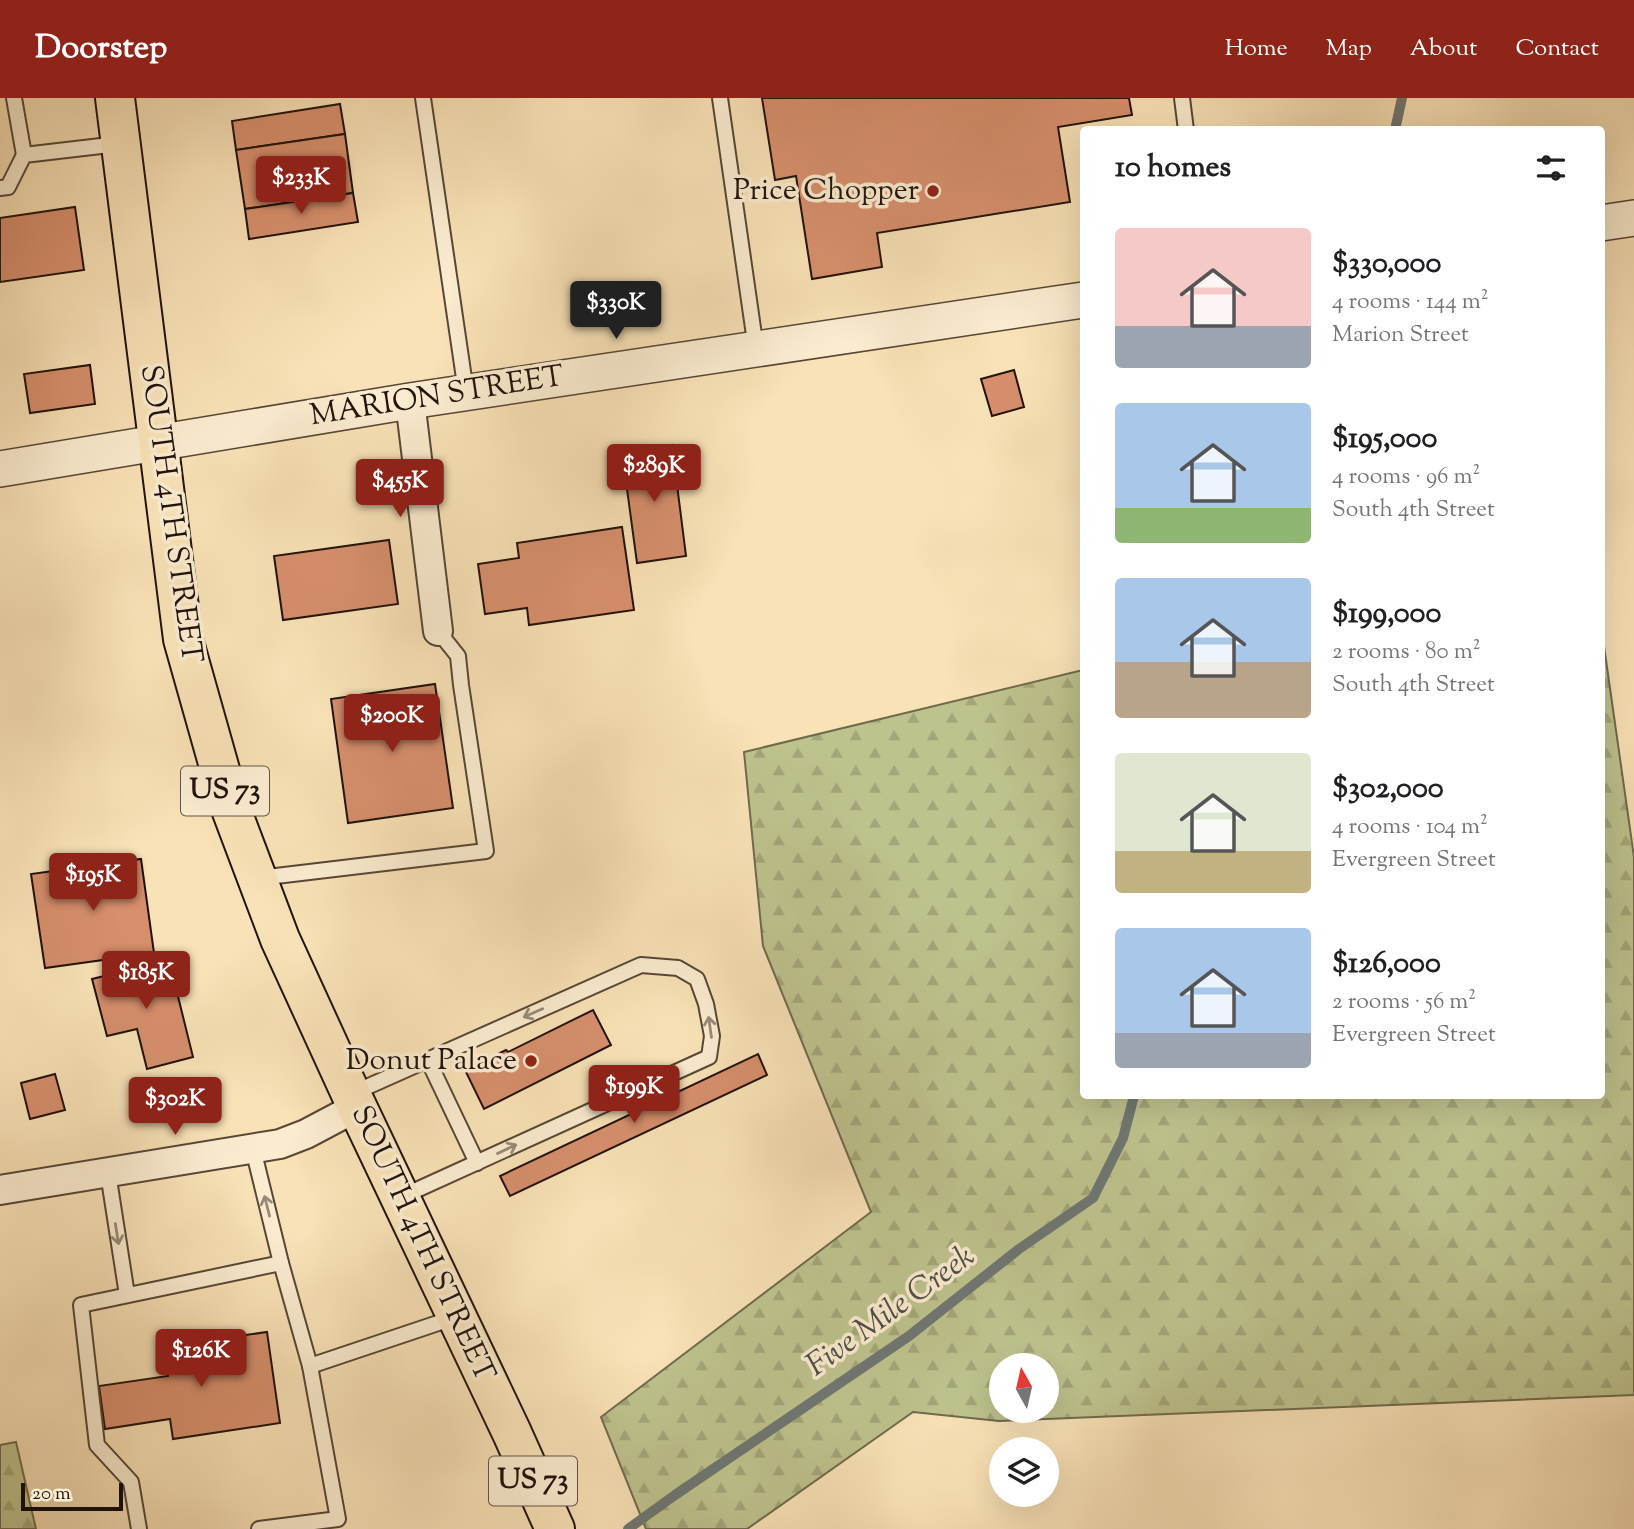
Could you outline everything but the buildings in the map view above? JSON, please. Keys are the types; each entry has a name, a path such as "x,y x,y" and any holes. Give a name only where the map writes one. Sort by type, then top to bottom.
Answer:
{"highway":[{"name":"SOUTH 4TH STREET","path":"115,98 183,639 231,809 281,939 555,1529"}],"street":[{"path":"1605,222 1634,218"},
{"name":"MARION STREET","path":"0,469 466,392 1080,300"},
{"path":"410,401 438,631"},
{"path":"0,1190 280,1144 306,1134 354,1100"}],"lane":[{"path":"0,188 8,187 24,155 14,98"},
{"path":"423,98 466,392"},
{"path":"720,98 756,348"},
{"path":"1182,98 1186,126"},
{"path":"24,155 121,144"},
{"path":"257,879 486,851 458,656 438,631"},
{"path":"354,1100 428,1060 641,965 678,968 697,979 706,1004 712,1036 709,1057 400,1198"},
{"path":"428,1060 477,1163"},
{"path":"253,1149 281,1264 310,1366 338,1519 259,1529"},
{"path":"108,1172 127,1295"},
{"path":"139,1529 131,1482 97,1445 81,1305 281,1264"},
{"path":"310,1366 457,1317"}],"green space":[{"path":"1605,653 1634,857 1634,1395 1059,1419 1059,1353 989,1353 989,1420 913,1412 747,1529 646,1529 601,1417 871,1212 763,946 744,752 1080,671 1080,1099 1605,1099"},
{"path":"16,1442 36,1529 0,1529 0,1445"}],"waterway":[{"name":"Five Mile Creek","path":"1396,126 1402,98"},
{"name":"Five Mile Creek","path":"628,1529 909,1336 1019,1249 1093,1198 1123,1138 1133,1099"}],"place":[{"name":"Price Chopper","path":"933,191"},
{"name":"Donut Palace","path":"531,1061"}]}
